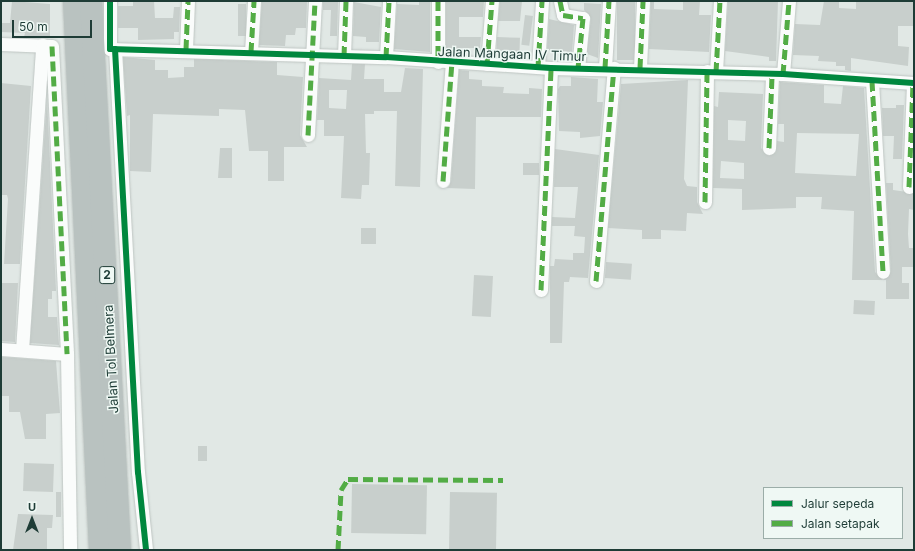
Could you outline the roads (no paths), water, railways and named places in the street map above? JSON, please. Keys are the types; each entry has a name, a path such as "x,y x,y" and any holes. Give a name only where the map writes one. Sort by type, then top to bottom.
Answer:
{"highway":[{"name":"Jalan Tol Belmera","path":"74,1 100,550"},
{"name":"Jalan Tol Belmera","path":"91,1 120,550"}],"street":[{"path":"110,1 138,472 146,550"},
{"path":"186,49 188,1"},
{"path":"251,52 254,1"},
{"path":"308,135 315,1"},
{"path":"344,56 346,1"},
{"path":"386,57 389,1"},
{"path":"438,1 438,62"},
{"path":"487,64 492,1"},
{"path":"541,290 544,68 542,1"},
{"path":"560,1 563,15 583,18 578,68"},
{"path":"596,281 610,68 609,1"},
{"path":"640,68 643,1"},
{"path":"705,202 712,72 720,1"},
{"path":"769,148 789,1"},
{"path":"1,44 50,46"},
{"path":"22,350 50,46"},
{"path":"50,46 67,354 70,550"},
{"name":"Jalan Mangaan IV Timur","path":"112,48 186,49 386,57 438,62 544,68 640,68 778,74 913,83"},
{"path":"443,181 452,62"},
{"path":"872,81 883,272"},
{"path":"909,187 913,83"},
{"path":"1,349 67,354"}]}
